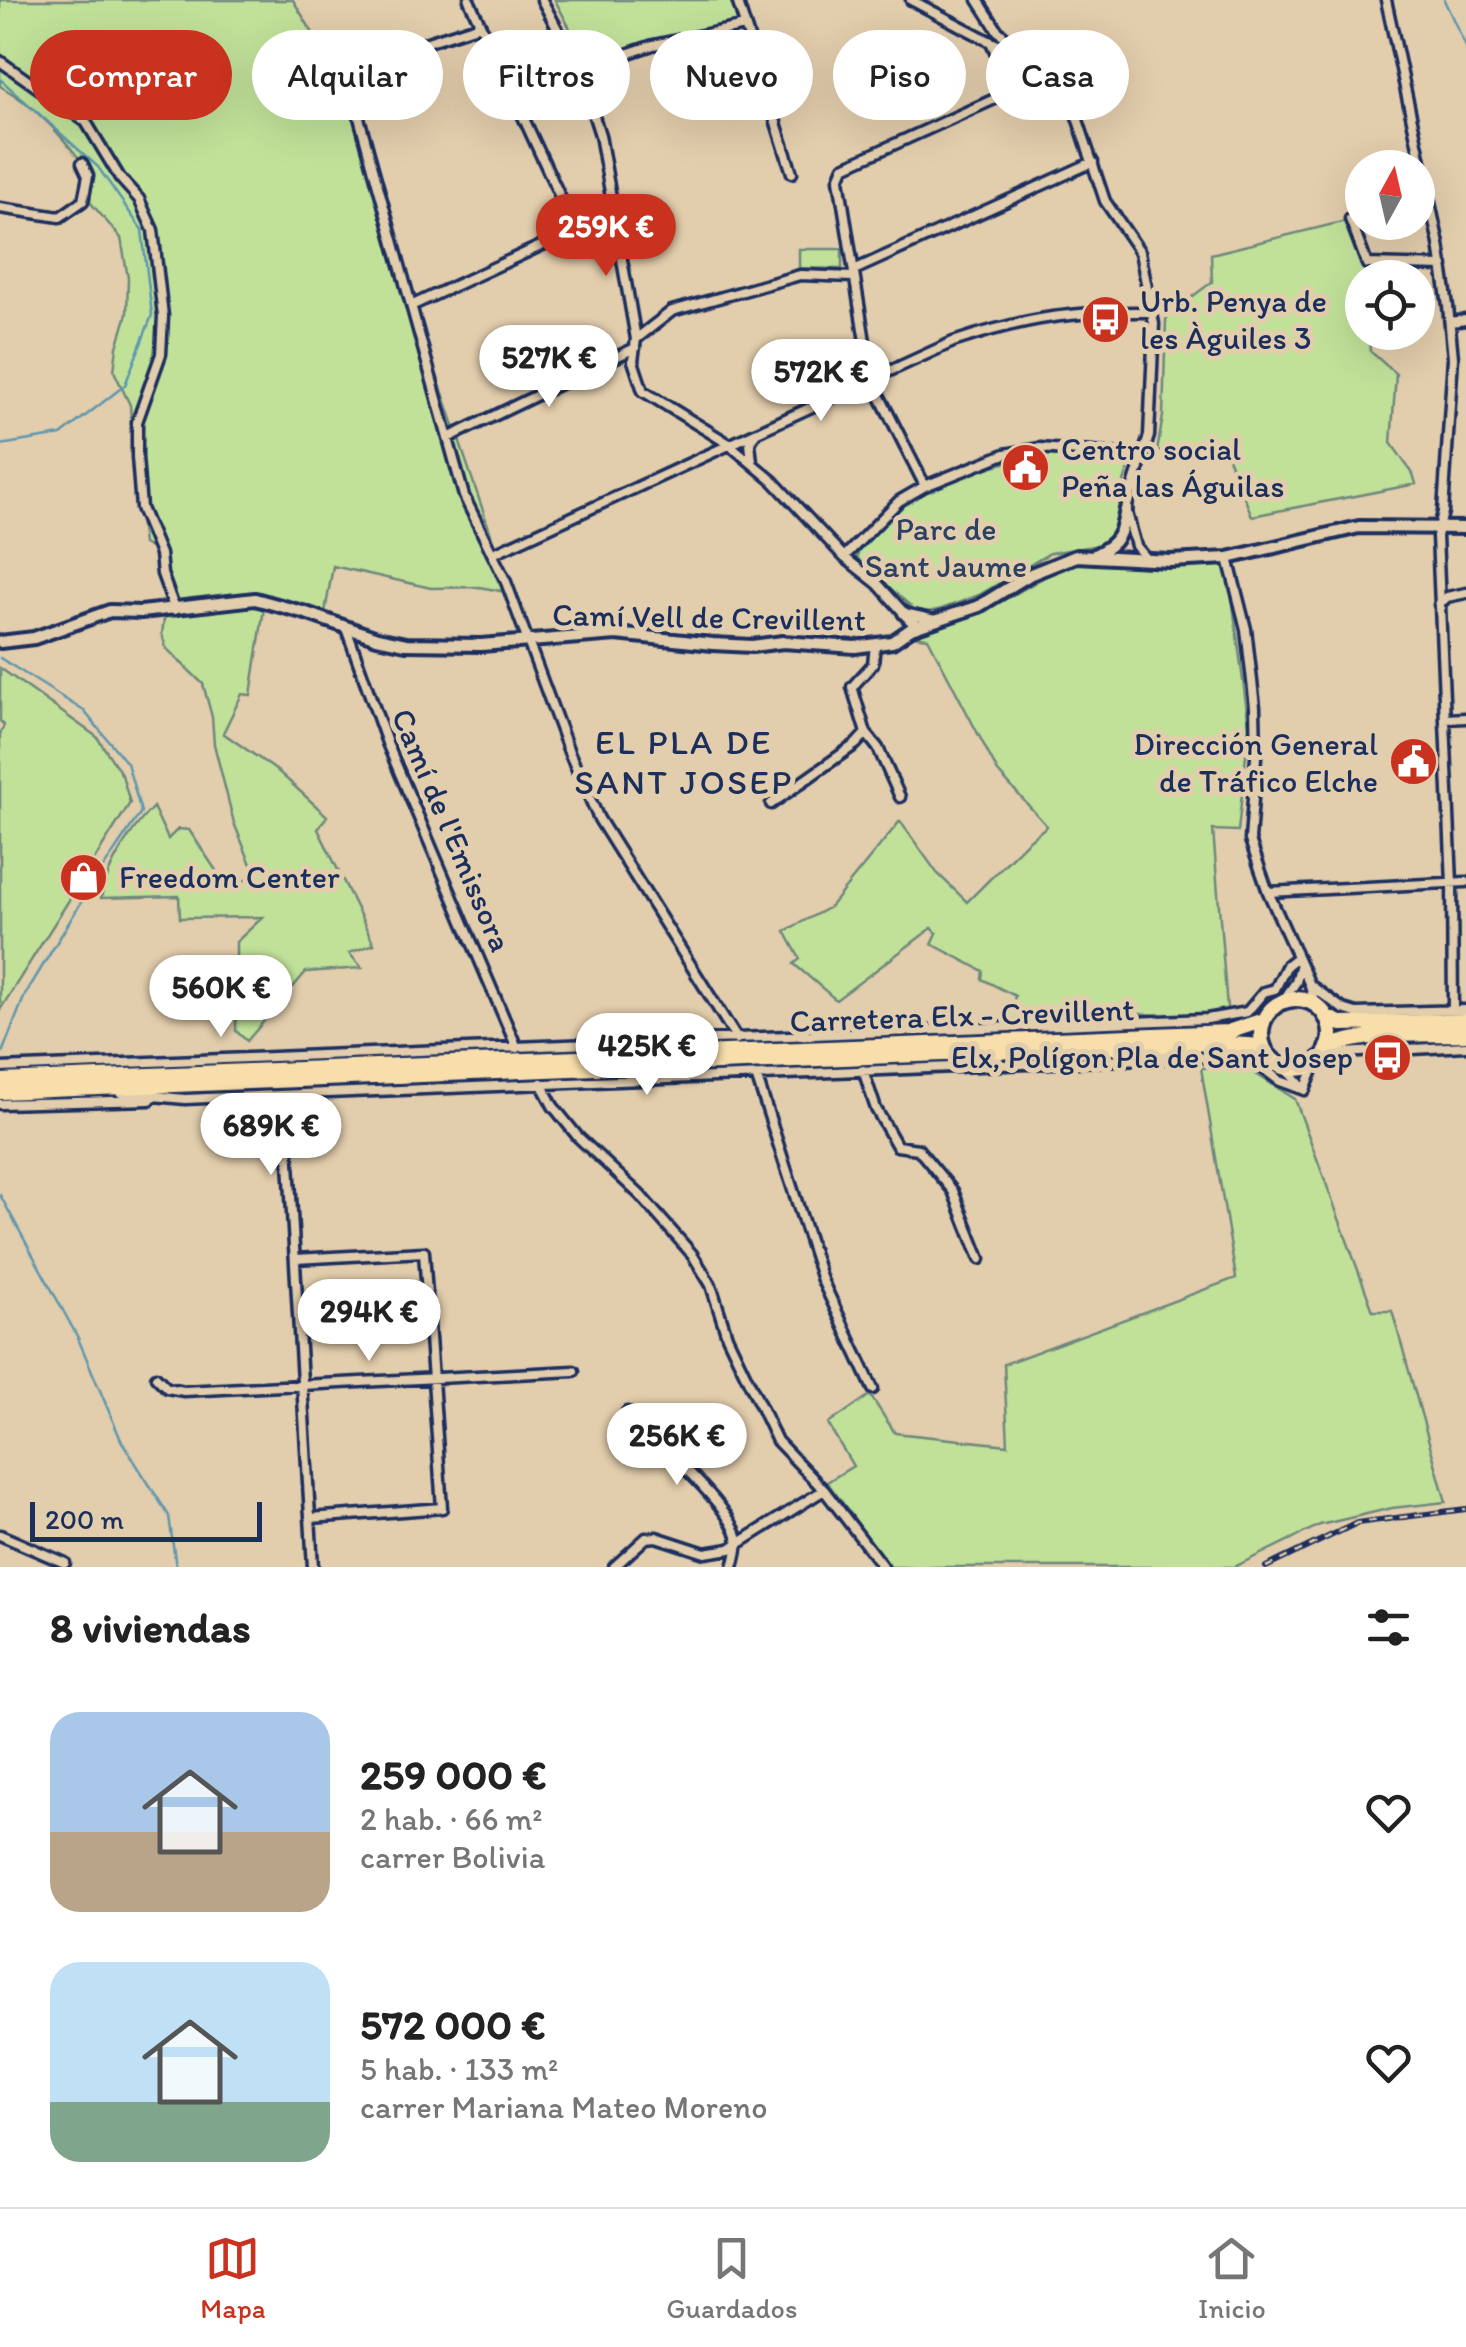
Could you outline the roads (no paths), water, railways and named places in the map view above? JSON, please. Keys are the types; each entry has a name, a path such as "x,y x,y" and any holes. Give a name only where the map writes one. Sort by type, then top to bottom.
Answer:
{"highway":[{"path":"1296,1000 1342,1024 1463,1019 1346,1040 1301,1069 1285,1068 1273,1061 1263,1046 1264,1020 1282,1002 1296,1000"},
{"path":"1320,1011 1330,1029 1322,1056"},
{"name":"Carretera Elx - Crevillent","path":"0,1081 1228,1032 1264,1020"},
{"name":"Carretera Elx - Crevillent","path":"0,1092 1213,1043 1263,1046"}],"street":[{"path":"469,0 574,229"},
{"path":"542,0 558,30"},
{"path":"738,0 792,174"},
{"path":"912,0 986,39"},
{"path":"978,0 997,30"},
{"path":"1310,986 1343,1009 1356,1013 1463,1019 1452,883 1439,590 1439,530 1452,391 1450,322 1442,266 1386,0"},
{"path":"480,25 372,60 358,80 356,104 464,496 494,553 569,752 599,819 738,1039"},
{"path":"630,53 745,26"},
{"path":"0,61 86,122 120,178 139,199 152,230 163,316 161,354 137,422 137,457 142,508 160,554 174,610"},
{"path":"925,486 871,379 839,179 844,167 986,103"},
{"path":"595,120 636,344 636,377 642,391 730,444 773,480 844,557 878,584 918,627"},
{"path":"1078,120 1105,201 1140,252 1152,312 1149,436 1117,542 1124,558 1131,553 1134,539"},
{"path":"448,438 636,344 663,316 800,275 853,274 1093,162"},
{"path":"0,208 60,218 84,201 88,176 82,164"},
{"path":"413,305 614,212"},
{"path":"1359,240 1367,264 1442,266"},
{"path":"494,553 953,342 1068,312 1152,312"},
{"path":"1450,322 1466,320"},
{"path":"752,463 750,443 756,434"},
{"path":"844,557 899,501 925,486 1024,449 1143,456"},
{"path":"1126,508 1134,539 1148,560"},
{"name":"Camí Vell de Crevillent","path":"0,642 34,638 110,611 174,610 255,600 406,644 481,645 616,634 740,645 783,642 855,648 892,642 918,627 978,606 1076,556 1148,560 1228,558 1359,527 1466,528"},
{"path":"1095,555 1117,542"},
{"path":"1228,558 1246,629 1254,707 1256,757 1250,840 1268,892 1320,1011"},
{"path":"1439,590 1466,591"},
{"path":"1440,605 1447,596 1466,591"},
{"path":"904,613 935,620"},
{"name":"Camí de l'Emissora","path":"346,628 387,744 517,1048"},
{"path":"875,645 872,664 852,687 866,733 878,748 900,797"},
{"path":"1444,718 1466,718"},
{"path":"770,804 866,733"},
{"path":"1268,892 1466,882"},
{"path":"1282,1002 1296,982 1298,962"},
{"path":"0,1068 1207,1019 1247,1012 1264,992 1274,989 1287,964 1298,962"},
{"path":"1085,1025 1159,1035"},
{"path":"1146,1058 1213,1043"},
{"path":"1305,1090 1322,1056 1466,1046"},
{"path":"0,1104 1146,1058 1248,1057 1280,1081 1305,1090"},
{"path":"32,1080 125,1063"},
{"path":"1285,1068 1305,1090"},
{"path":"863,1070 876,1109 897,1146 918,1149 953,1191 980,1259"},
{"path":"756,1074 822,1280 873,1389"},
{"path":"541,1083 553,1106 578,1137 640,1195 692,1254 710,1285 727,1336 777,1441 824,1490 883,1567"},
{"path":"76,1089 185,1099"},
{"path":"285,1095 312,1567"},
{"path":"295,1259 424,1252 442,1508 311,1518"},
{"path":"156,1377 167,1388 184,1392 574,1371"},
{"path":"627,1412 700,1485 730,1522 737,1544 733,1567"},
{"path":"614,1567 646,1538 656,1537 705,1553 718,1552 824,1490"},
{"path":"0,1535 65,1563"}],"waterway":[{"path":"1444,0 1466,47"},
{"path":"0,79 98,167 142,230 152,315 125,385 61,435 0,445"},
{"path":"0,658 84,711 127,763 141,812 25,995 2,1053"},
{"path":"0,1195 77,1336 121,1440 169,1516 176,1567"}],"railway":[{"path":"1266,1567 1357,1523 1466,1509"}],"place":[{"name":"Urb. Penya de les Àguiles 3","path":"1105,319"},
{"name":"Centro social Peña las Águilas","path":"1026,467"},
{"name":"Dirección General de Tráfico Elche","path":"1413,762"},
{"name":"Freedom Center","path":"84,877"},
{"name":"Elx, Polígon Pla de Sant Josep","path":"1388,1057"}],"district":[{"name":"EL PLA DE SANT JOSEP","path":"684,762"}],"park label":[{"name":"Parc de Sant Jaume","path":"946,548"}]}
